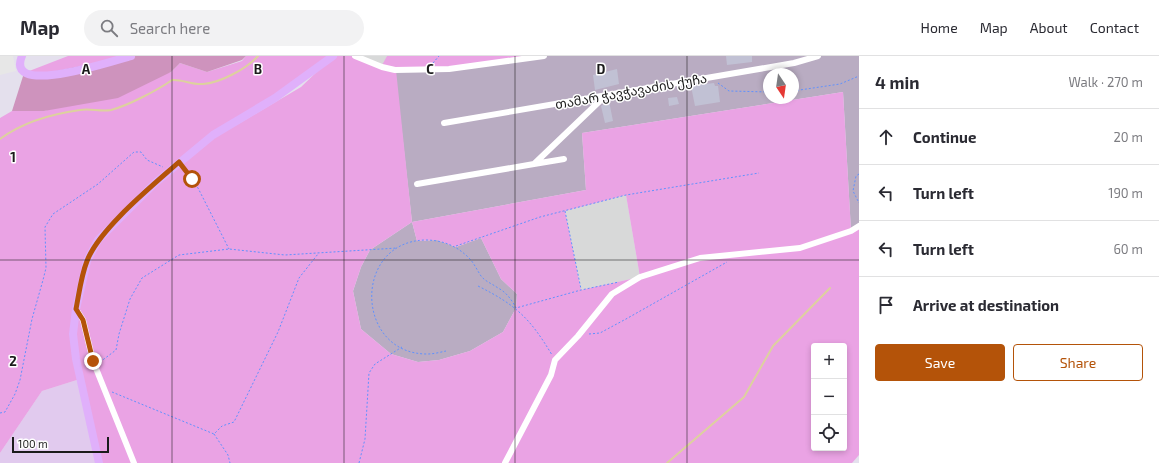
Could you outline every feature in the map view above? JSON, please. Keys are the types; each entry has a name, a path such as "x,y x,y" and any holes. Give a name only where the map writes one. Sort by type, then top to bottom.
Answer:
{"main road":[{"path":"22,56 19,63 20,68 24,73 31,76 60,74 131,56"},
{"path":"99,463 76,359 73,334 76,309 87,261 98,240 179,162 227,125 275,98 333,56"}],"street":[{"path":"355,56 382,67 395,70 449,69 544,56"},
{"name":"თამარ ჭავჭავაძის ქუჩა","path":"444,123 794,63 818,56"},
{"path":"534,164 604,96"},
{"path":"417,184 564,159"},
{"path":"505,463 551,375 555,360 578,336 612,294 640,277 700,258 800,248 851,231 859,226"},
{"path":"76,309 83,320 93,361 134,463"}],"path":[{"path":"799,90 840,84 859,76"},
{"path":"710,77 729,91 763,92"},
{"path":"0,413 5,412 9,406 24,365 32,319 46,268 45,227 50,218 61,208 98,184 134,152 141,152 147,160 160,164 168,172"},
{"path":"179,162 198,188 229,250"},
{"path":"456,247 540,217 626,195 759,173"},
{"path":"859,174 856,176 853,191 859,203"},
{"path":"565,210 581,290"},
{"path":"446,351 428,354 410,351 394,343 381,330 373,313 370,295 374,277 384,260 399,248 417,241 437,240 456,247 471,259 481,276 488,283 504,292 511,299 516,308 538,332 555,360"},
{"path":"93,361 102,362 116,350 118,334 130,299 142,278 179,255 229,250 285,256 399,248"},
{"path":"214,434 222,426 234,422 278,332 299,278 319,253"},
{"path":"578,336 600,333 729,261"},
{"path":"478,286 516,308 581,290 625,280"},
{"path":"359,463 365,439 369,373 375,364 402,347"},
{"path":"105,390 122,395 161,414 214,434 228,455 230,463"}],"shaded area":[{"path":"0,56 13,56 16,71 0,75"},
{"path":"68,56 131,56 60,74 24,73"},
{"path":"131,56 246,56 242,60 207,72 180,63 171,72 118,98 44,111 12,111 24,73 31,76"},
{"path":"246,56 355,56 381,67 387,56 544,56 491,64 396,70 412,222 586,190 582,133 767,104 799,104 799,99 843,92 851,230 859,226 859,455 852,463 99,463 80,379 42,391 0,453 0,118 12,111 44,111 171,72 180,63 207,72 242,61","holes":["325,64 301,87 235,126","626,195 640,277 581,290 565,211","412,222 417,241 437,240 456,247 481,238 501,279 517,294 516,308 503,332 470,351 439,360 418,362 391,354 361,329 353,291 361,267 370,250"]},
{"path":"355,56 387,56 382,67"},
{"path":"544,56 859,56 859,226 851,231 843,92 799,99 799,68 763,68 763,104 767,104 582,133 586,190 412,222 395,70"},
{"path":"626,195 640,277 581,290 565,211"},
{"path":"412,222 417,241 437,240 456,247 481,238 501,279 517,294 516,308 503,332 470,351 439,360 418,362 391,354 361,329 353,291 361,267 370,250"},
{"path":"80,379 99,463 0,463 0,453 42,391"}],"building":[{"path":"726,56 752,56 752,62 727,65"},
{"path":"617,69 619,84 595,90 593,75"},
{"path":"714,83 715,86 718,86 720,102 695,106 691,86"},
{"path":"677,97 679,104 669,106 668,98"},
{"path":"609,101 613,121 605,123 601,106"}],"waterway":[{"path":"0,139 28,123 48,116 84,110 111,110 118,108 142,97 172,80 199,84 217,81 247,66 258,56"},
{"path":"667,463 744,397 773,346 830,288"}],"route":[{"path":"93,361 83,320 76,309 87,261 98,240 155,183 179,162 192,179"}]}
